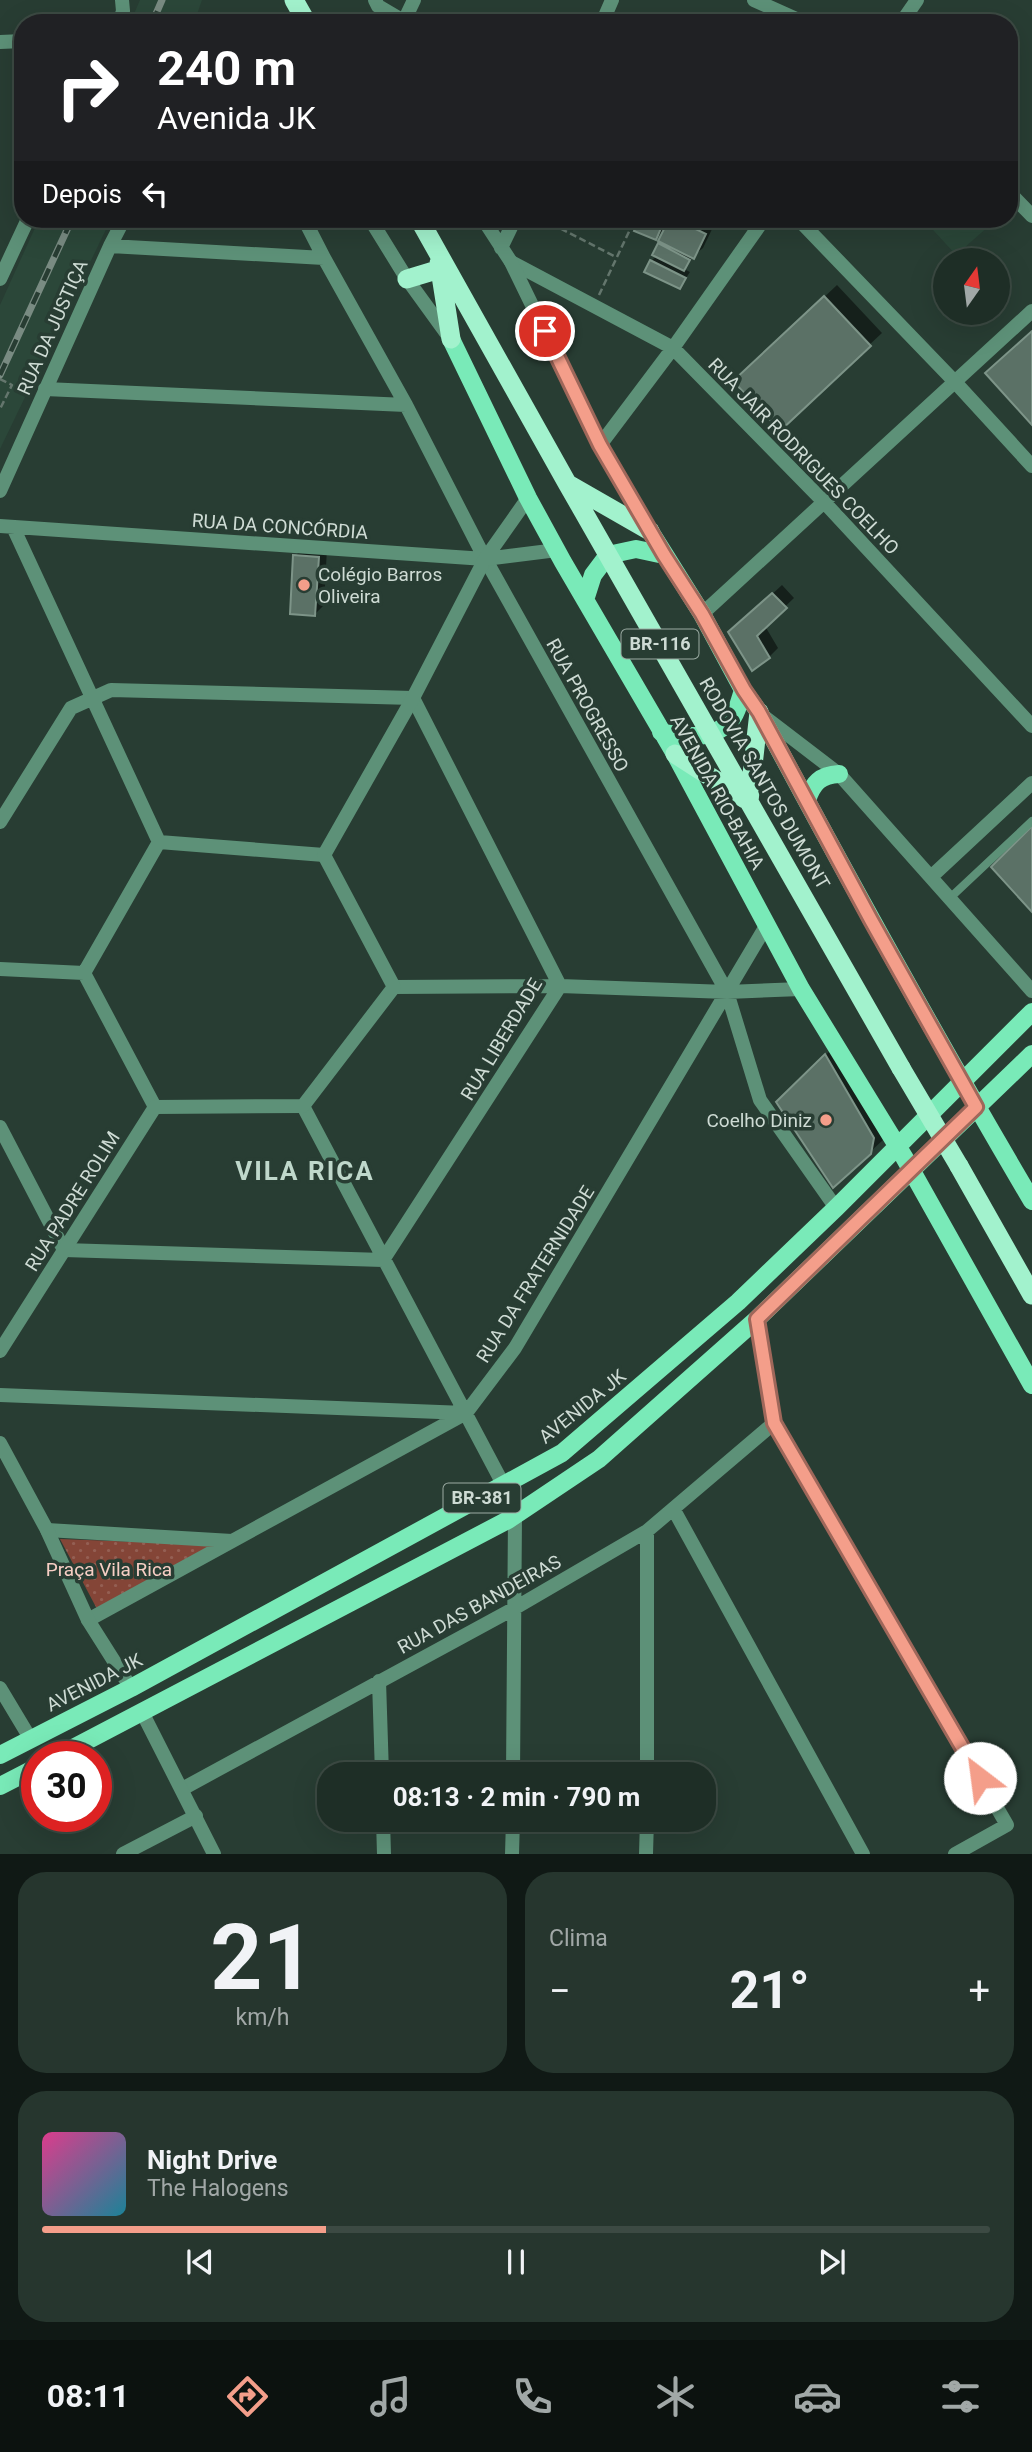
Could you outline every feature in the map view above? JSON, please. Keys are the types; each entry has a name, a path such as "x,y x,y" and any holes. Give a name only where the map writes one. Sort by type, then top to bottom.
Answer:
{"highway":[{"name":"RODOVIA SANTOS DUMONT","path":"424,228 567,484 1032,1295"},
{"path":"436,248 451,339"},
{"path":"407,279 440,269"},
{"path":"567,484 650,531"},
{"path":"675,754 749,802 759,712"}],"main road":[{"name":"AVENIDA RIO-BAHIA","path":"451,339 556,550 675,754 766,926 897,1146 1032,1385"},
{"path":"650,531 759,712 871,920 1032,1201"},
{"path":"585,600 593,575 608,555 636,550 664,555"},
{"path":"662,732 687,738 711,733 731,720 744,690"},
{"path":"807,800 816,780 827,774 839,774"},
{"name":"AVENIDA JK","path":"0,1755 131,1688 562,1453 738,1302 1032,1012"},
{"path":"976,1107 1032,1054"},
{"name":"BR-381","path":"87,1741 515,1515 600,1459 757,1319 976,1107"},
{"path":"0,1786 21,1775"}],"street":[{"path":"375,0 378,6 392,14"},
{"path":"754,0 785,14"},
{"path":"1018,201 1032,216"},
{"path":"0,279 24,228"},
{"name":"RUA DA JUSTIÇA","path":"0,491 119,228"},
{"name":"RUA PROGRESSO","path":"309,228 406,405 485,559 727,992 760,1100 836,1208"},
{"name":"AVENIDA RIO-BAHIA","path":"376,228 407,279 451,339"},
{"path":"489,228 511,262 600,445 650,531"},
{"path":"501,248 511,228"},
{"path":"600,445 758,228"},
{"path":"807,228 1032,466"},
{"path":"110,246 324,258"},
{"name":"RUA JAIR RODRIGUES COELHO","path":"511,262 673,348 824,502 1032,726"},
{"path":"702,614 1032,311"},
{"path":"46,389 406,405"},
{"path":"324,855 413,698 485,559 528,498"},
{"path":"6,526 159,842"},
{"name":"RUA DA CONCÓRDIA","path":"6,526 485,559 556,550"},
{"path":"0,822 71,708 111,690 413,698"},
{"name":"RUA LIBERDADE","path":"383,1260 560,986 413,698"},
{"path":"759,712 839,774 1032,991"},
{"path":"932,876 1032,783"},
{"path":"159,842 324,855"},
{"path":"84,973 159,842"},
{"path":"324,855 394,987"},
{"name":"RUA DA FRATERNIDADE","path":"88,1620 466,1413 515,1348 766,926"},
{"path":"0,970 84,973"},
{"path":"84,973 155,1107 303,1106"},
{"path":"394,987 560,986 727,992 802,989"},
{"path":"303,1106 394,987"},
{"path":"303,1106 504,1486"},
{"name":"RUA PADRE ROLIM","path":"0,1352 155,1107"},
{"path":"0,1127 64,1250 383,1260"},
{"path":"757,1319 774,1423 1007,1825 955,1853"},
{"path":"0,1395 466,1413"},
{"name":"RUA DAS BANDEIRAS","path":"182,1789 515,1608 647,1531 774,1423"},
{"path":"0,1443 47,1530 88,1620 131,1688"},
{"path":"674,1510 863,1853"},
{"path":"513,1762 515,1515"},
{"path":"47,1530 233,1541"},
{"path":"647,1531 647,1762"},
{"path":"379,1681 382,1762"},
{"path":"0,1688 30,1738"},
{"path":"142,1712 214,1853"},
{"path":"123,1853 196,1816"},
{"path":"383,1832 384,1853"},
{"path":"512,1853 513,1832"},
{"path":"646,1853 647,1832"}],"lane":[{"path":"951,897 1032,821"}],"path":[{"path":"560,228 617,257"},
{"path":"593,306 631,228"},
{"path":"0,379 12,385 0,409"}],"shaded area":[{"path":"140,0 202,0 197,14 134,14"},
{"path":"35,228 107,228 0,449 0,305"},
{"path":"931,228 987,228 964,248 950,248"}],"green space":[{"name":"Praça Vila Rica","path":"60,1539 219,1545 97,1609"}],"building":[{"path":"635,228 661,228 656,240 634,231"},
{"path":"664,228 694,228 706,234 694,259 658,241"},
{"path":"658,243 690,260 684,271 652,255"},
{"path":"650,260 686,278 680,289 644,272"},
{"path":"824,296 871,346 780,431 733,381"},
{"path":"1032,331 1032,425 985,373"},
{"name":"Colégio Barros Oliveira","path":"293,555 319,557 315,616 290,614"},
{"path":"772,593 787,608 757,636 770,658 752,671 728,632"},
{"path":"1032,826 1032,912 991,867"},
{"name":"Coelho Diniz","path":"825,1054 874,1138 871,1154 833,1188 776,1102"}],"railway":[{"path":"156,14 162,0"},
{"path":"0,375 68,228"}],"place":[{"name":"Colégio Barros Oliveira","path":"304,585"},
{"name":"Coelho Diniz","path":"826,1120"}],"district":[{"name":"VILA RICA","path":"305,1171"}],"route":[{"path":"545,331 600,445 759,712 976,1107 757,1319 774,1423 980,1778"}]}
